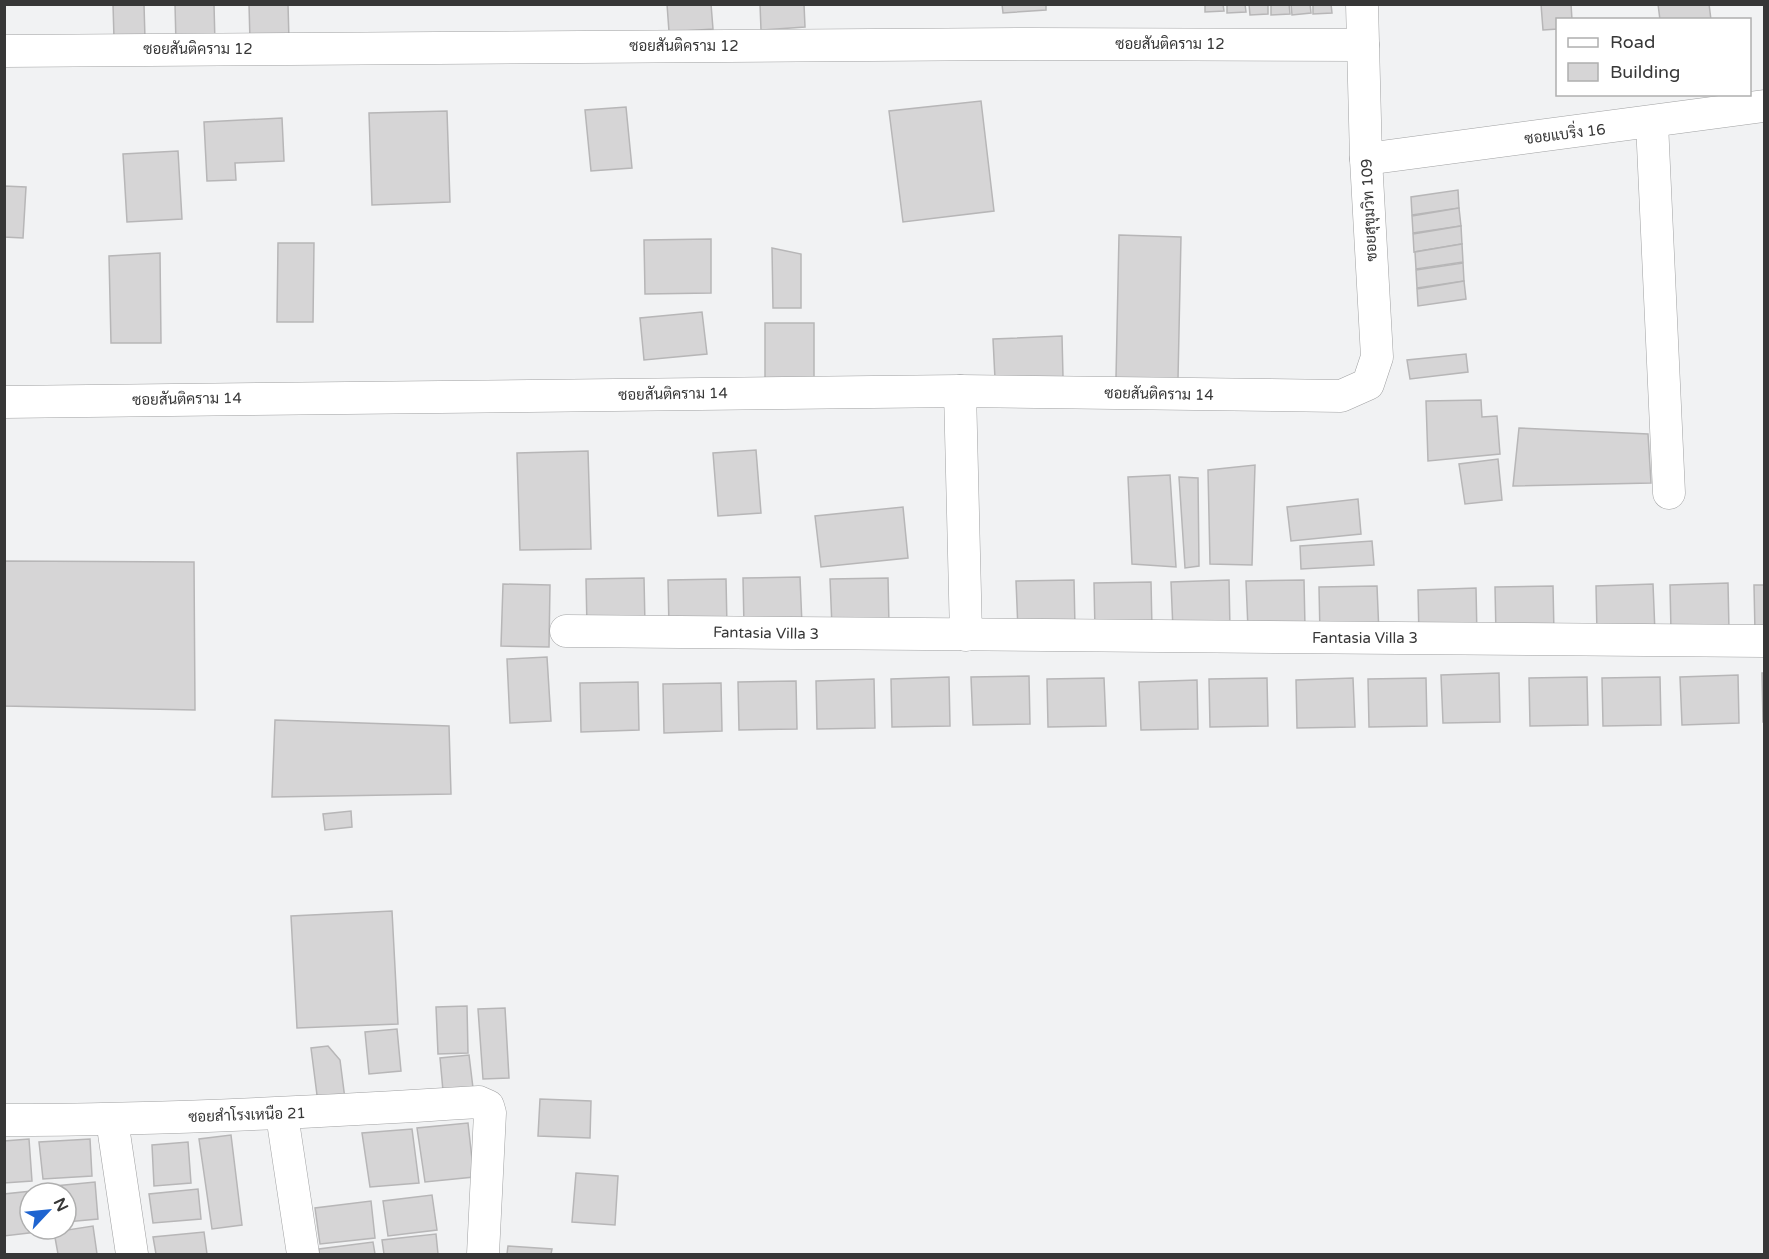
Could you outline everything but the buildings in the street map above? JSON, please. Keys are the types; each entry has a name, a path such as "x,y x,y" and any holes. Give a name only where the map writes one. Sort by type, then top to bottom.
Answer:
{"street":[{"name":"ซอยสุขุมวิท 109","path":"1341,396 1368,384 1377,357 1366,159 1362,4"},
{"name":"ซอยสันติคราม 12","path":"4,51 1029,44 1364,45"},
{"name":"ซอยแบริ่ง 16","path":"1366,159 1652,123 1764,106"},
{"path":"1652,123 1669,493"},
{"path":"960,391 966,635"},
{"name":"ซอยสันติคราม 14","path":"4,402 960,391 1341,396"},
{"name":"Fantasia Villa 3","path":"566,631 1764,641"},
{"name":"ซอยสำโรงเหนือ 21","path":"4,1120 112,1120 282,1115 479,1102 488,1106 490,1113 483,1254"},
{"path":"282,1115 303,1254"},
{"path":"112,1120 132,1254"}]}
